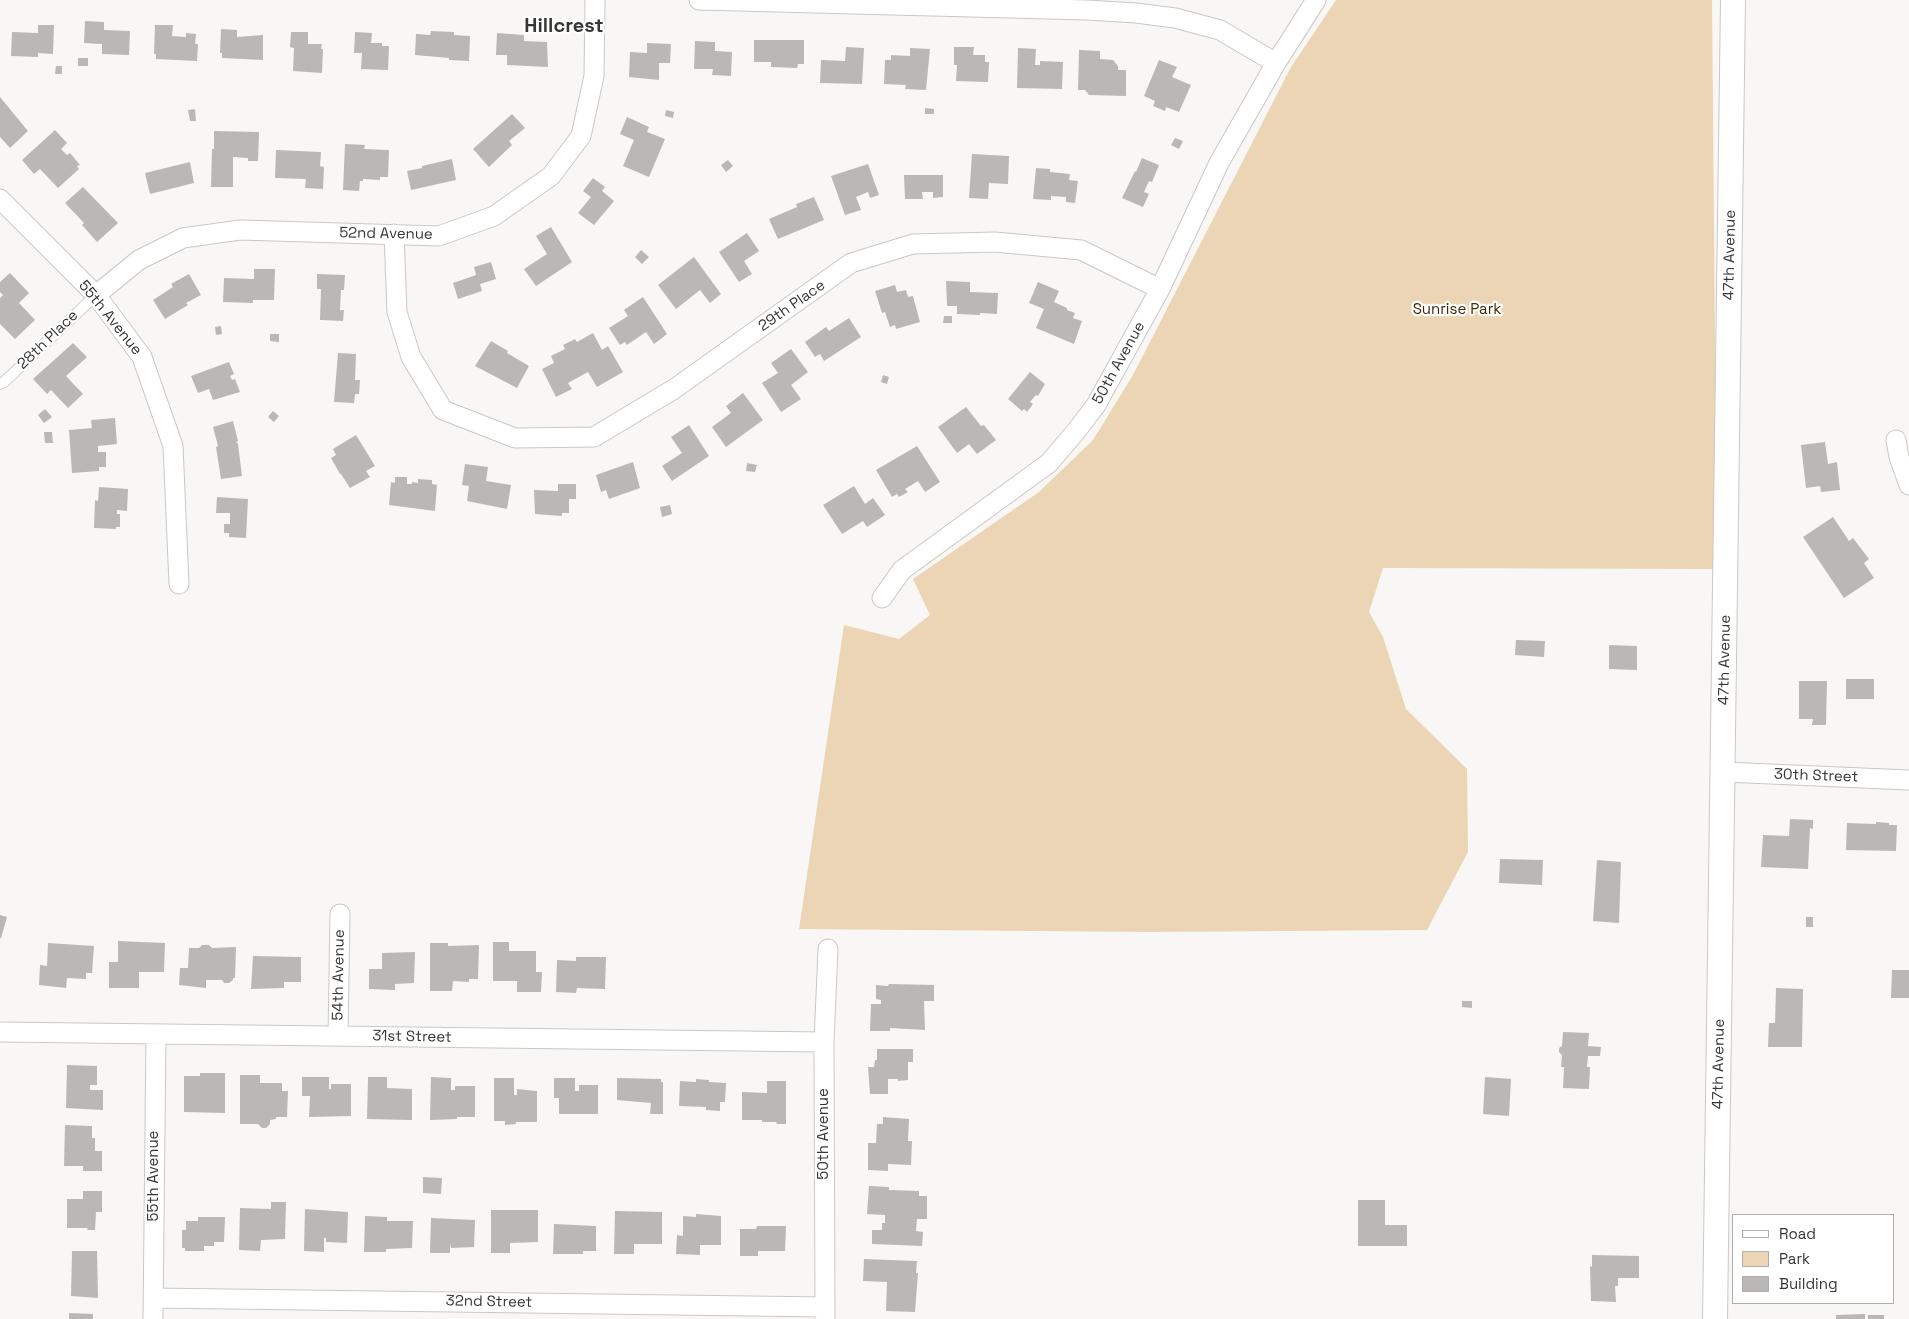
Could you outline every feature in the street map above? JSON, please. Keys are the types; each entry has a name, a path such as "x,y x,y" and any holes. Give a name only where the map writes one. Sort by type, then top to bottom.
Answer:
{"street":[{"name":"52nd Avenue","path":"96,295 140,260 183,238 240,230 439,236 494,216 551,176 582,136 594,76 595,0"},
{"path":"699,0 1087,10 1136,13 1175,18 1220,30 1276,63"},
{"name":"50th Avenue","path":"882,598 902,570 1048,463 1096,405 1160,289 1219,163 1276,63 1316,0"},
{"name":"47th Avenue","path":"1715,1319 1724,772 1733,0"},
{"name":"55th Avenue","path":"0,199 96,295 142,357 173,446 179,584"},
{"name":"29th Place","path":"394,234 397,312 411,357 443,410 515,438 594,437 674,389 851,263 913,244 995,242 1081,250 1160,289"},
{"path":"1896,440 1899,457 1909,485"},
{"name":"30th Street","path":"1724,772 1909,780"},
{"name":"54th Avenue","path":"338,1036 340,914"},
{"name":"50th Avenue","path":"825,1313 824,1042 828,949"},
{"name":"31st Street","path":"0,1032 824,1042"},
{"name":"55th Avenue","path":"153,1319 156,1034"},
{"name":"32nd Street","path":"153,1298 825,1313"}],"lane":[{"name":"28th Place","path":"0,384 96,295"}],"green space":[{"name":"Sunrise Park","path":"1336,0 1712,0 1717,569 1383,568 1369,612 1383,637 1406,709 1467,769 1468,852 1427,930 1150,932 799,929 844,625 899,639 930,615 913,579 1039,492 1093,440 1133,375 1291,67"}],"building":[{"path":"85,21 104,22 104,30 130,31 129,55 102,54 102,44 84,43"},
{"path":"38,25 54,25 53,54 38,53 38,57 11,56 12,32 38,33"},
{"path":"155,25 173,25 172,36 186,37 186,33 196,34 195,44 198,44 197,61 156,59 156,54 154,54"},
{"path":"221,29 237,30 237,37 263,35 263,60 222,58 222,53 220,53"},
{"path":"431,31 454,32 454,35 470,36 469,61 415,55 416,34 430,35"},
{"path":"291,32 308,32 308,44 322,44 322,73 293,71 294,48 290,47"},
{"path":"355,32 372,33 371,43 382,43 382,46 389,46 388,70 361,69 362,53 354,53"},
{"path":"497,33 524,35 524,41 547,42 548,67 507,65 507,55 496,55"},
{"path":"754,40 804,40 804,64 798,64 797,68 771,67 771,62 754,62"},
{"path":"695,41 715,42 715,51 732,52 731,76 712,75 713,69 694,69"},
{"path":"647,43 671,44 670,63 659,63 659,80 629,77 630,52 647,53"},
{"path":"846,47 864,48 862,84 820,83 821,60 845,61"},
{"path":"954,47 974,47 973,55 985,55 985,62 989,62 988,82 956,81 957,65 954,65"},
{"path":"910,48 930,49 926,90 905,89 906,85 884,84 885,60 891,60 891,55 910,56"},
{"path":"1018,48 1036,49 1035,65 1040,65 1040,61 1063,62 1062,89 1017,88"},
{"path":"1079,50 1100,51 1100,59 1113,60 1118,66 1118,70 1126,70 1126,96 1089,95 1085,90 1078,90"},
{"path":"78,58 88,58 88,66 78,66"},
{"path":"1159,60 1177,67 1172,77 1191,85 1179,112 1166,107 1165,111 1153,106 1155,101 1144,96"},
{"path":"56,66 62,66 62,74 55,74"},
{"path":"0,97 28,131 10,148 0,137"},
{"path":"925,108 934,109 934,114 925,114"},
{"path":"195,109 196,121 190,121 188,110"},
{"path":"666,110 674,112 673,118 665,116"},
{"path":"512,114 525,128 509,141 512,145 489,167 473,149"},
{"path":"627,117 649,127 647,132 665,139 649,177 623,166 634,140 620,134"},
{"path":"55,130 67,143 61,149 67,155 70,153 80,165 77,166 79,169 58,188 40,169 34,174 22,160"},
{"path":"214,131 259,132 258,161 248,161 248,158 233,157 233,187 211,187"},
{"path":"1175,138 1183,141 1179,149 1171,145"},
{"path":"345,144 365,145 364,149 389,150 388,177 380,177 380,180 363,179 363,181 360,181 359,191 343,190"},
{"path":"276,150 321,152 320,166 324,167 323,189 305,188 306,179 275,178"},
{"path":"972,154 1009,156 1008,184 989,183 988,199 969,198"},
{"path":"1142,158 1159,165 1152,182 1149,181 1144,192 1149,194 1143,207 1122,198"},
{"path":"452,159 456,180 411,190 407,171"},
{"path":"728,160 733,166 726,172 721,165"},
{"path":"190,162 194,183 150,194 145,173"},
{"path":"868,164 879,195 870,198 868,192 856,197 861,210 845,215 831,176"},
{"path":"1036,168 1050,169 1050,172 1070,174 1069,180 1078,181 1075,203 1066,202 1066,197 1051,196 1051,200 1033,199"},
{"path":"904,175 943,175 943,197 933,198 933,192 922,192 923,199 905,199"},
{"path":"593,178 605,187 602,191 614,201 594,225 578,213 591,197 583,191"},
{"path":"83,187 118,223 97,242 82,225 84,223 65,203"},
{"path":"814,197 824,220 778,239 769,219 797,207 796,204"},
{"path":"551,227 572,262 536,286 524,269 547,254 536,236"},
{"path":"747,233 759,251 744,261 752,274 739,282 719,252"},
{"path":"641,250 649,257 642,264 635,257"},
{"path":"694,257 721,294 710,303 700,290 676,309 658,285"},
{"path":"491,262 496,279 480,284 482,291 458,299 453,283 476,275 474,267"},
{"path":"254,269 275,269 274,300 253,300 253,303 223,302 224,278 254,279"},
{"path":"10,273 29,293 19,303 35,320 15,339 0,324 0,298 3,295 0,292 0,282"},
{"path":"189,274 201,295 186,303 188,305 165,319 153,300 173,287 171,284"},
{"path":"317,274 345,275 344,290 341,290 340,310 344,310 343,321 320,320 321,289 317,289"},
{"path":"946,281 970,282 970,292 998,293 997,314 957,314 957,306 947,306"},
{"path":"1038,282 1059,291 1054,302 1075,313 1073,318 1082,321 1074,344 1036,328 1044,309 1029,303"},
{"path":"895,285 897,292 906,290 908,297 913,296 920,322 896,329 895,325 890,327 885,312 882,313 875,291"},
{"path":"643,297 667,334 654,344 646,332 627,345 625,342 620,345 609,328 628,316 624,310"},
{"path":"944,316 952,316 952,323 943,323"},
{"path":"849,318 861,337 824,361 820,354 815,357 805,342 826,327 829,331"},
{"path":"221,326 222,334 216,335 215,327"},
{"path":"593,333 602,350 608,346 623,372 597,387 588,372 568,383 572,389 556,397 542,369 554,363 551,356 565,349 563,345 575,339 577,342"},
{"path":"270,334 279,334 279,342 270,341"},
{"path":"491,341 529,366 517,388 475,366"},
{"path":"73,343 87,357 66,376 83,394 68,408 51,390 47,394 33,379"},
{"path":"791,349 808,372 791,385 801,399 781,412 762,383 778,373 771,363"},
{"path":"338,353 356,354 355,380 360,380 359,394 355,394 354,403 334,402"},
{"path":"229,362 234,374 230,376 232,380 235,379 240,392 213,400 209,389 198,393 191,376"},
{"path":"1030,372 1045,384 1038,396 1036,395 1030,402 1033,404 1027,412 1024,409 1022,411 1008,399"},
{"path":"883,375 889,377 887,384 881,382"},
{"path":"743,393 763,420 726,447 712,427 731,413 726,406"},
{"path":"966,407 981,426 984,425 996,440 977,454 969,444 957,453 938,427"},
{"path":"45,409 52,417 44,423 38,415"},
{"path":"273,411 279,416 274,422 268,417"},
{"path":"115,418 117,444 98,446 98,452 106,452 106,467 99,467 99,471 72,473 69,430 92,428 91,420"},
{"path":"233,421 238,441 236,442 238,444 242,476 221,479 216,447 218,446 213,427"},
{"path":"689,425 709,456 672,481 662,466 682,453 671,437"},
{"path":"44,432 52,432 53,443 45,443"},
{"path":"356,435 375,466 366,471 370,477 350,488 331,458 336,455 333,449"},
{"path":"1825,442 1828,464 1837,462 1840,490 1821,492 1820,486 1806,488 1801,445"},
{"path":"917,446 940,482 925,492 918,481 905,489 908,492 899,497 897,494 892,497 876,470"},
{"path":"633,462 640,488 609,499 606,490 601,492 596,475"},
{"path":"747,463 757,465 755,472 746,471"},
{"path":"465,464 488,467 486,481 511,485 507,509 467,501 469,486 462,485"},
{"path":"395,477 407,477 407,484 412,484 412,482 418,483 418,479 432,480 432,484 437,485 435,511 389,505 391,482 395,483"},
{"path":"558,484 576,484 576,499 569,499 569,513 562,513 562,516 535,514 534,490 558,491"},
{"path":"854,486 865,504 873,498 885,515 867,527 863,521 842,534 823,505"},
{"path":"99,487 128,489 127,511 117,510 117,514 120,514 120,527 116,527 116,529 94,528 95,500 98,501"},
{"path":"217,497 248,499 246,538 229,537 229,533 224,533 224,524 230,524 230,513 216,513"},
{"path":"670,505 672,514 662,517 660,507"},
{"path":"1833,517 1849,541 1853,538 1869,559 1864,563 1874,578 1844,598 1803,537"},
{"path":"1516,640 1545,641 1544,657 1515,655"},
{"path":"1609,645 1637,646 1637,670 1609,669"},
{"path":"1846,679 1874,679 1874,699 1846,699"},
{"path":"1799,681 1827,681 1826,725 1812,725 1813,719 1799,719"},
{"path":"1790,819 1813,820 1813,829 1810,828 1808,869 1761,867 1763,835 1789,836"},
{"path":"1876,822 1897,825 1896,851 1846,850 1847,823 1876,824"},
{"path":"1500,859 1543,860 1542,885 1499,883"},
{"path":"1597,860 1621,862 1619,923 1593,921"},
{"path":"0,915 7,917 1,938 0,938"},
{"path":"1806,917 1813,917 1813,927 1806,927"},
{"path":"118,941 165,943 164,972 139,972 139,988 109,988 109,962 118,962"},
{"path":"493,942 509,942 509,951 536,951 536,972 542,972 541,992 517,992 517,981 493,981"},
{"path":"48,943 94,946 92,973 86,973 86,979 67,978 66,988 39,985 40,965 47,966"},
{"path":"430,943 448,943 448,946 479,945 478,979 469,979 469,982 453,981 452,991 430,991"},
{"path":"202,945 209,945 212,948 236,947 235,978 233,980 229,983 224,983 222,980 206,980 206,988 179,985 180,968 188,968 189,948 199,948"},
{"path":"415,952 414,983 395,984 395,990 369,989 369,969 382,969 382,953"},
{"path":"253,956 301,957 301,982 284,982 284,988 251,989"},
{"path":"576,957 606,957 605,989 577,988 576,993 556,992 557,960 576,961"},
{"path":"1892,970 1909,970 1909,998 1891,998"},
{"path":"889,984 934,985 934,1001 924,1001 925,1030 890,1028 890,1031 870,1031 871,1004 881,1004 881,1000 876,999 876,985 888,986"},
{"path":"1776,988 1803,989 1802,1047 1768,1047 1769,1023 1775,1023"},
{"path":"1462,1001 1472,1001 1472,1008 1462,1007"},
{"path":"1563,1032 1589,1033 1588,1046 1601,1047 1600,1056 1588,1056 1587,1067 1590,1067 1589,1089 1563,1088 1564,1067 1561,1067 1562,1055 1559,1052 1559,1048 1562,1046"},
{"path":"877,1049 913,1049 913,1062 908,1062 908,1080 888,1079 888,1094 870,1094 868,1067 874,1067 875,1060 877,1060"},
{"path":"67,1065 97,1066 97,1085 90,1085 90,1090 103,1090 103,1110 66,1108"},
{"path":"200,1073 225,1073 225,1113 184,1112 184,1076 200,1076"},
{"path":"240,1075 260,1075 260,1083 282,1083 282,1091 288,1091 287,1117 276,1117 276,1119 270,1120 270,1124 266,1128 262,1128 258,1124 240,1124"},
{"path":"302,1077 329,1077 329,1089 331,1089 331,1084 351,1084 351,1116 309,1117 310,1096 302,1096"},
{"path":"368,1077 387,1077 387,1088 412,1089 412,1120 367,1119"},
{"path":"431,1077 451,1078 451,1090 455,1090 455,1086 475,1086 475,1117 430,1120"},
{"path":"1485,1077 1511,1079 1509,1116 1483,1114"},
{"path":"494,1078 514,1078 514,1095 517,1095 517,1089 537,1091 537,1122 516,1122 516,1124 505,1125 505,1121 494,1121"},
{"path":"554,1078 575,1078 575,1091 579,1091 579,1085 598,1085 598,1114 559,1114 559,1098 554,1098"},
{"path":"617,1078 661,1079 661,1082 663,1082 663,1114 650,1114 651,1103 617,1100"},
{"path":"696,1079 726,1083 725,1102 720,1102 720,1111 706,1110 706,1107 679,1106 680,1081 696,1082"},
{"path":"767,1081 786,1081 786,1124 762,1122 762,1120 742,1120 742,1092 767,1093"},
{"path":"883,1117 909,1119 908,1141 912,1141 911,1165 888,1164 888,1171 868,1170 868,1143 876,1143 877,1124 883,1124"},
{"path":"65,1125 92,1126 92,1138 95,1138 95,1151 102,1151 102,1171 83,1171 83,1166 64,1166"},
{"path":"423,1177 442,1178 441,1194 423,1193"},
{"path":"869,1186 889,1187 889,1190 919,1191 919,1196 927,1196 927,1219 917,1219 916,1231 923,1232 922,1246 872,1244 872,1230 882,1230 882,1223 885,1223 885,1215 867,1214"},
{"path":"83,1191 102,1191 102,1212 96,1212 95,1230 67,1228 67,1199 83,1199"},
{"path":"1358,1200 1385,1200 1385,1225 1407,1225 1407,1246 1358,1246"},
{"path":"271,1202 286,1202 285,1239 261,1240 260,1251 239,1250 240,1208 271,1209"},
{"path":"305,1209 348,1212 347,1243 326,1242 326,1238 324,1238 324,1252 304,1251"},
{"path":"491,1210 538,1210 538,1242 510,1243 510,1253 491,1253"},
{"path":"615,1211 662,1212 662,1244 634,1244 634,1254 614,1254"},
{"path":"696,1214 721,1216 721,1245 700,1245 700,1255 676,1254 677,1235 683,1236 683,1216 696,1217"},
{"path":"365,1216 387,1217 387,1221 413,1221 412,1248 386,1249 386,1252 364,1252"},
{"path":"198,1217 225,1217 224,1242 214,1242 214,1246 204,1246 204,1251 185,1251 185,1248 182,1248 182,1230 186,1230 186,1221 198,1221"},
{"path":"431,1218 475,1220 474,1247 451,1248 450,1243 450,1253 430,1253"},
{"path":"554,1224 596,1226 596,1251 583,1251 583,1254 553,1254"},
{"path":"757,1226 786,1226 785,1251 758,1251 758,1256 740,1256 740,1229 756,1229"},
{"path":"72,1251 97,1251 98,1298 71,1296"},
{"path":"1592,1255 1639,1256 1639,1278 1618,1278 1618,1286 1615,1286 1616,1302 1591,1301 1590,1266 1592,1267"},
{"path":"864,1259 917,1261 915,1312 886,1311 887,1282 863,1281"},
{"path":"69,1313 93,1314 93,1319 69,1319"},
{"path":"1865,1314 1865,1319 1836,1319 1836,1315"},
{"path":"1868,1315 1884,1315 1884,1319 1868,1319"}],"district":[{"name":"Hillcrest","path":"564,27"}]}
